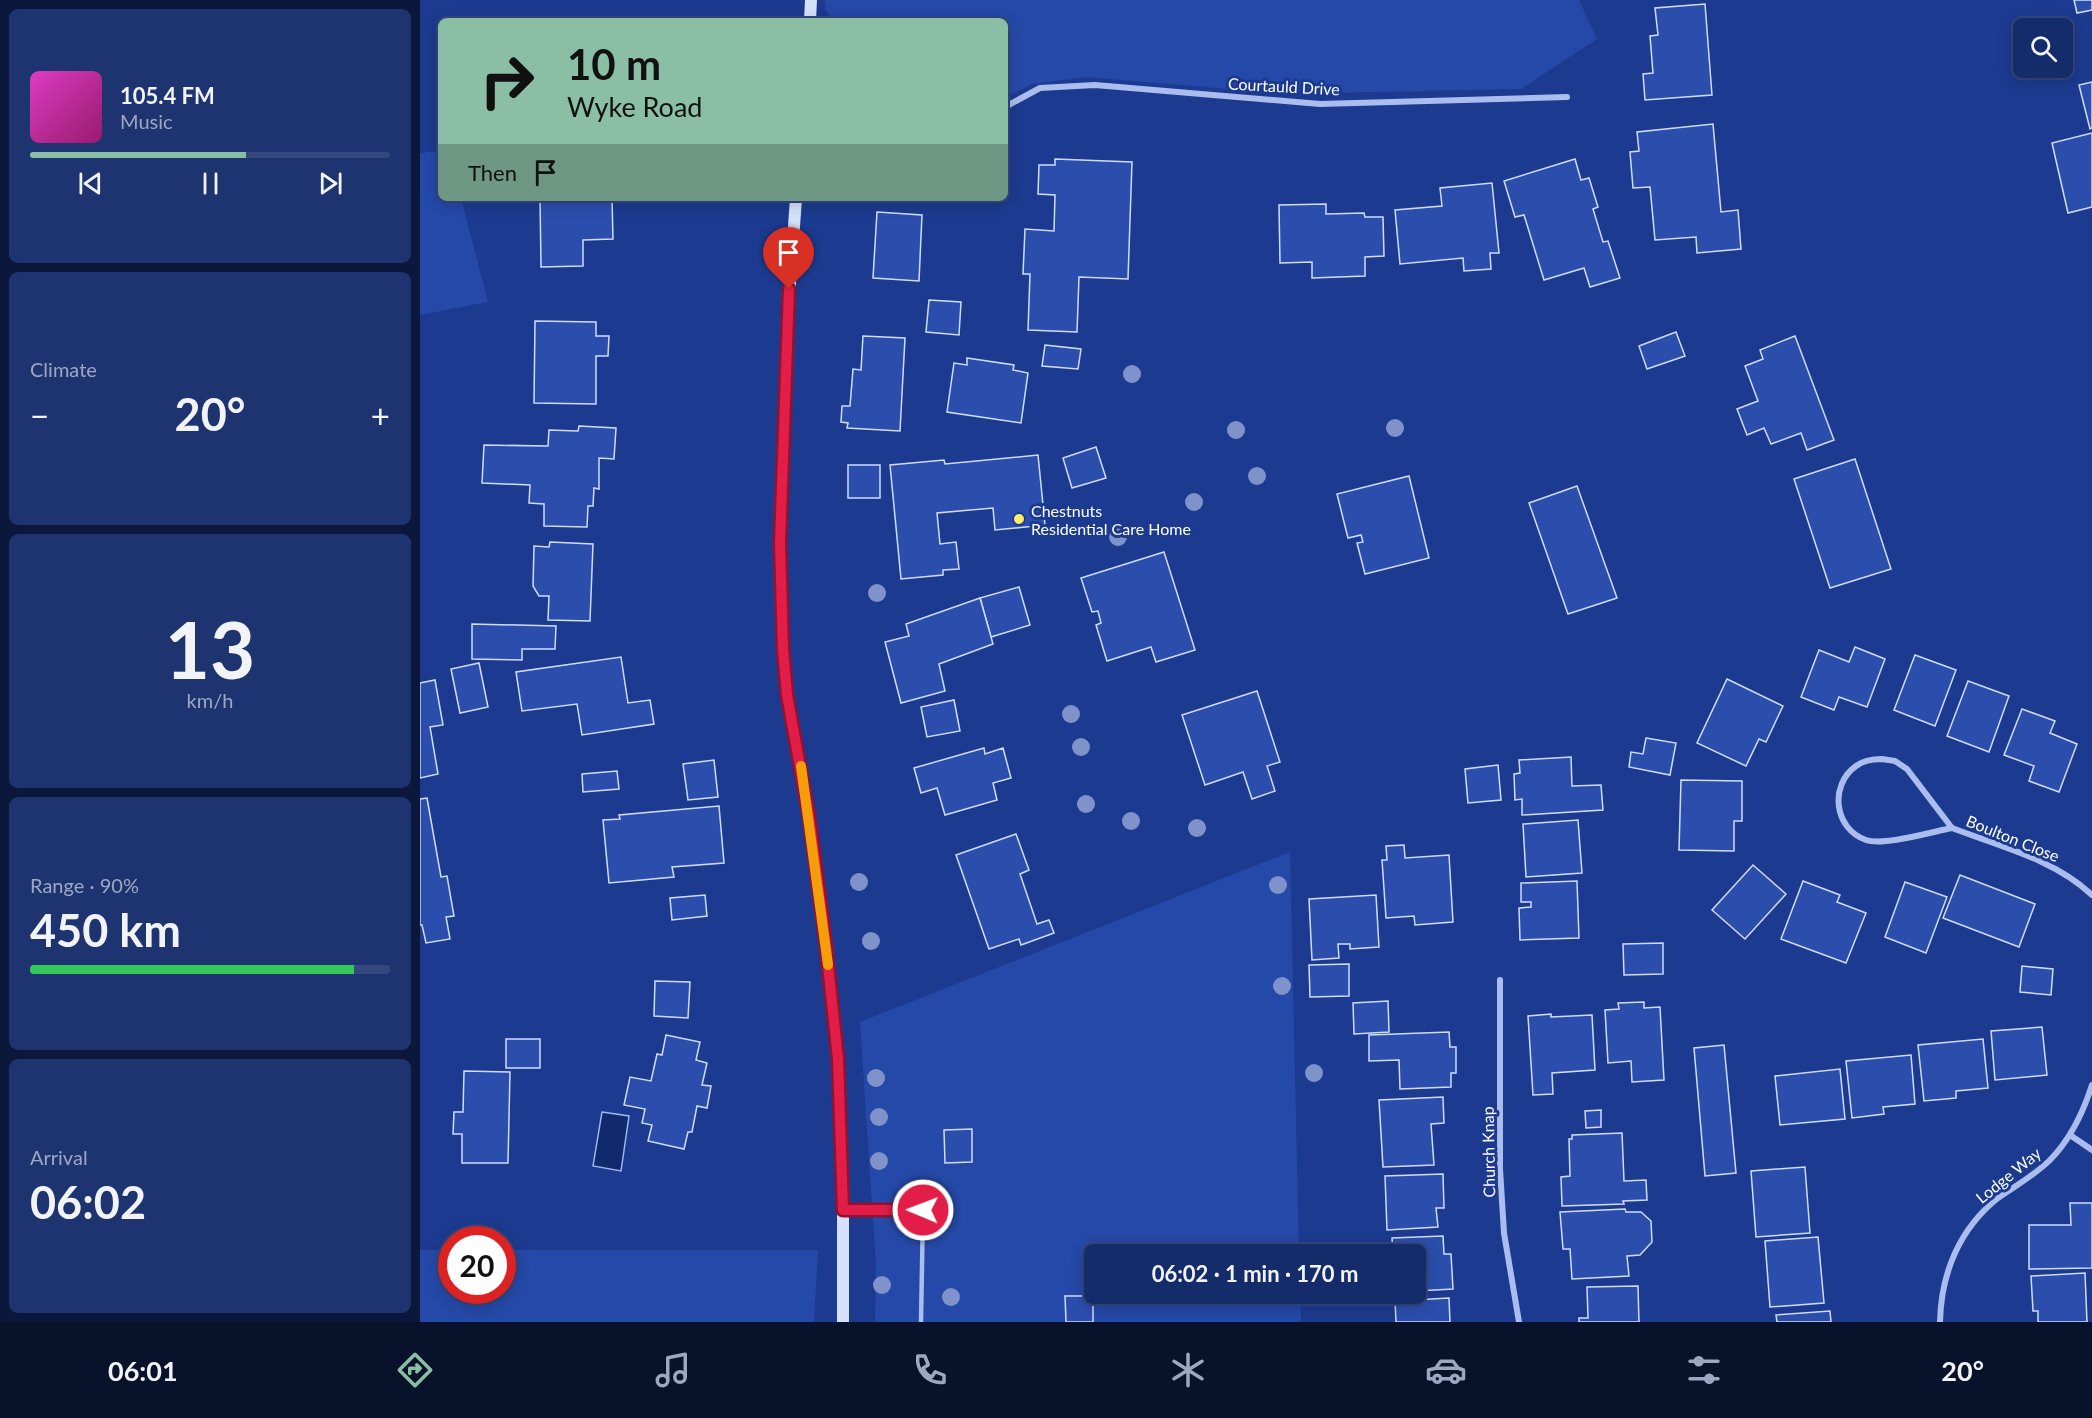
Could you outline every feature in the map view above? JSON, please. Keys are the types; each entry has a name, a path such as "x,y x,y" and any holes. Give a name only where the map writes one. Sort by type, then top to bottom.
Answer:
{"main road":[{"path":"810,18 811,0"},
{"path":"796,201 788,312 780,531 783,649 787,695 809,816 838,1059 843,1210 843,1322"}],"street":[{"name":"Courtauld Drive","path":"1008,105 1040,88 1095,85 1320,105 1567,97"},
{"name":"Boulton Close","path":"1952,828 1880,842 1866,840 1853,833 1842,817 1838,798 1841,785 1847,774 1857,765 1869,760 1895,761 1907,769 1952,828 2051,866 2080,884 2092,895"},
{"name":"Church Knap","path":"1500,980 1500,1169 1504,1233 1519,1322"},
{"name":"Lodge Way","path":"1940,1322 1940,1298 1948,1265 1963,1236 1976,1219 1996,1200 2049,1161 2070,1135 2083,1112 2092,1085"},
{"path":"2070,1135 2092,1150"}],"lane":[{"path":"843,1210 923,1210 921,1322"}],"shaded area":[{"path":"825,0 1579,0 1597,39 1521,89 1321,93 1239,90 1086,77 1032,84 1008,96 1008,18 832,18 825,9"},
{"path":"438,151 438,201 462,201 488,302 420,315 420,153"},
{"path":"1290,852 1299,1244 1084,1244 1084,1304 1300,1304 1301,1322 875,1322 876,1267 860,1022"},
{"path":"602,1112 629,1116 621,1171 593,1166"},
{"path":"420,1250 438,1250 438,1304 516,1304 516,1250 818,1250 814,1322 420,1322"}],"building":[{"path":"2074,0 2092,0 2092,10 2077,13"},
{"path":"1705,4 1712,95 1645,100 1643,74 1653,73 1650,36 1658,35 1655,8"},
{"path":"2092,82 2092,128 2090,129 2079,85"},
{"path":"1713,124 1721,212 1738,210 1741,249 1697,253 1696,237 1655,240 1650,187 1633,188 1630,152 1639,151 1637,132"},
{"path":"2092,133 2092,207 2068,213 2052,143"},
{"path":"1055,159 1132,162 1128,279 1079,277 1077,332 1028,330 1030,274 1023,274 1025,229 1054,231 1055,195 1038,194 1039,165 1055,165"},
{"path":"1575,159 1581,180 1589,178 1598,207 1593,209 1603,242 1608,241 1620,278 1590,287 1584,268 1544,280 1524,215 1515,217 1504,181"},
{"path":"1492,183 1499,253 1490,253 1491,269 1464,271 1463,258 1400,264 1395,210 1442,206 1440,188"},
{"path":"540,201 612,201 613,239 583,240 583,266 541,267"},
{"path":"1326,204 1326,214 1364,213 1365,217 1383,217 1384,256 1365,257 1365,276 1312,278 1312,262 1280,263 1279,205"},
{"path":"877,212 922,215 919,281 873,278"},
{"path":"929,300 961,302 959,335 926,332"},
{"path":"535,321 596,322 596,336 609,336 608,356 596,356 596,404 534,403"},
{"path":"1676,332 1685,356 1647,369 1639,346"},
{"path":"863,336 905,338 900,431 847,428 848,423 841,422 842,406 850,406 853,369 861,370"},
{"path":"1795,336 1834,440 1807,450 1801,433 1771,444 1764,428 1747,435 1737,409 1758,401 1745,366 1763,359 1760,350"},
{"path":"1045,345 1081,349 1078,369 1042,366"},
{"path":"967,358 1014,365 1013,370 1028,373 1021,423 947,412 954,363 967,365"},
{"path":"579,426 616,428 614,459 599,458 599,489 594,488 593,506 588,506 587,527 544,526 544,504 529,503 530,485 482,483 484,445 548,446 549,430 578,431"},
{"path":"1096,447 1106,478 1072,488 1063,458"},
{"name":"Chestnuts Residential Care Home","path":"1038,455 1045,525 995,530 993,508 937,513 940,544 956,542 959,569 943,570 943,575 901,579 890,465 944,460 945,464"},
{"path":"1855,459 1891,569 1830,588 1794,479"},
{"path":"848,465 880,465 880,498 848,498"},
{"path":"1409,476 1429,558 1365,574 1357,543 1363,542 1361,535 1348,538 1337,494"},
{"path":"1577,486 1617,598 1568,614 1529,503"},
{"path":"550,542 593,544 590,621 548,620 549,596 539,596 533,586 534,546 549,547"},
{"path":"1164,552 1195,650 1156,662 1151,647 1107,661 1096,625 1101,623 1098,611 1092,612 1081,578"},
{"path":"1019,587 1030,625 991,637 980,598"},
{"path":"980,598 993,644 939,664 945,691 901,703 885,642 909,636 906,624"},
{"path":"472,624 556,626 555,649 522,649 522,660 472,659"},
{"path":"1855,647 1885,659 1867,707 1839,697 1834,710 1801,697 1819,650 1849,662"},
{"path":"1915,655 1956,670 1935,726 1894,710"},
{"path":"621,657 628,703 650,700 654,724 582,735 577,704 522,711 516,672"},
{"path":"479,663 488,707 460,713 451,669"},
{"path":"1727,679 1783,706 1766,742 1759,739 1746,766 1697,743"},
{"path":"435,680 443,725 430,727 438,774 420,778 420,683"},
{"path":"1968,681 2009,696 1989,752 1947,736"},
{"path":"1257,691 1280,762 1267,766 1275,791 1252,799 1243,772 1205,785 1182,715"},
{"path":"954,700 960,731 927,737 921,707"},
{"path":"2022,709 2055,721 2050,733 2077,744 2059,792 2029,781 2034,766 2004,755"},
{"path":"1646,738 1676,743 1670,775 1629,767 1631,752 1643,754"},
{"path":"984,748 985,754 1003,748 1011,778 993,783 997,800 945,815 937,788 921,793 914,768"},
{"path":"1571,757 1572,786 1601,785 1603,810 1522,815 1522,799 1515,800 1514,774 1520,773 1519,760"},
{"path":"714,760 718,797 688,800 683,764"},
{"path":"1498,765 1501,800 1468,803 1465,769"},
{"path":"617,771 619,789 583,792 582,774"},
{"path":"1681,780 1742,781 1742,821 1734,821 1734,851 1679,850"},
{"path":"427,798 441,877 447,876 454,916 446,917 450,939 426,943 422,925 420,925 420,799"},
{"path":"719,806 724,863 672,867 674,877 609,883 603,820 620,819 619,815"},
{"path":"1578,820 1582,873 1526,877 1523,824"},
{"path":"1016,834 1029,870 1020,874 1037,924 1049,920 1054,933 1021,945 1019,939 989,949 956,855"},
{"path":"1404,845 1405,858 1449,855 1453,922 1415,925 1414,916 1386,918 1382,860 1387,860 1386,846"},
{"path":"1753,865 1786,894 1745,939 1712,910"},
{"path":"1960,875 2035,904 2019,947 1943,918"},
{"path":"1577,881 1579,938 1520,940 1519,908 1531,907 1531,902 1521,902 1521,883"},
{"path":"1803,881 1840,895 1837,902 1866,913 1846,963 1781,939"},
{"path":"1905,882 1947,897 1926,953 1885,937"},
{"path":"705,895 707,916 672,920 670,898"},
{"path":"1376,895 1379,947 1350,949 1350,944 1338,944 1339,958 1312,960 1309,899"},
{"path":"1663,943 1663,974 1624,975 1623,944"},
{"path":"1349,964 1349,996 1310,997 1309,965"},
{"path":"2022,966 2053,969 2051,995 2020,992"},
{"path":"655,981 690,982 688,1018 654,1016"},
{"path":"1388,1001 1389,1032 1354,1034 1353,1003"},
{"path":"1644,1002 1644,1008 1660,1007 1664,1080 1632,1082 1631,1061 1608,1063 1605,1010 1619,1009 1618,1003"},
{"path":"1551,1014 1551,1017 1592,1015 1595,1070 1552,1073 1553,1094 1533,1095 1528,1016"},
{"path":"2042,1027 2047,1075 1995,1080 1991,1031"},
{"path":"1449,1032 1450,1047 1456,1047 1456,1073 1451,1073 1451,1087 1400,1089 1399,1060 1369,1061 1369,1035"},
{"path":"666,1035 700,1042 696,1060 707,1063 702,1085 711,1086 707,1108 697,1106 692,1132 688,1132 684,1149 648,1141 652,1125 642,1123 645,1109 624,1105 630,1077 651,1081 657,1054 662,1055"},
{"path":"506,1039 540,1039 540,1068 506,1068"},
{"path":"1983,1039 1988,1088 1956,1091 1956,1098 1924,1101 1918,1045"},
{"path":"1724,1045 1736,1173 1705,1176 1694,1048"},
{"path":"1911,1055 1915,1104 1883,1107 1884,1114 1852,1118 1846,1061"},
{"path":"1840,1069 1845,1119 1780,1125 1775,1076"},
{"path":"464,1071 510,1072 508,1163 462,1163 462,1134 453,1134 454,1112 463,1112"},
{"path":"1443,1097 1444,1123 1431,1124 1434,1165 1383,1167 1379,1100"},
{"path":"1601,1110 1601,1127 1586,1128 1585,1111"},
{"path":"972,1129 972,1162 945,1163 944,1130"},
{"path":"1622,1133 1624,1181 1646,1180 1647,1200 1623,1201 1624,1204 1562,1206 1561,1177 1570,1176 1569,1139 1572,1139 1572,1135"},
{"path":"1805,1167 1810,1233 1756,1237 1751,1171"},
{"path":"1443,1174 1444,1208 1436,1208 1438,1227 1387,1230 1385,1176"},
{"path":"2070,1203 2092,1203 2092,1268 2029,1269 2029,1225 2071,1225"},
{"path":"1625,1209 1626,1212 1641,1212 1651,1221 1652,1242 1640,1255 1627,1256 1629,1276 1572,1279 1570,1249 1563,1249 1560,1212"},
{"path":"1443,1236 1444,1254 1451,1254 1453,1289 1426,1290 1426,1244 1392,1244 1392,1238"},
{"path":"1818,1237 1824,1303 1770,1307 1765,1241"},
{"path":"2085,1273 2087,1322 2038,1322 2038,1311 2033,1311 2031,1276"},
{"path":"1638,1286 1639,1322 1579,1322 1579,1318 1588,1318 1587,1287"},
{"path":"1065,1296 1084,1296 1084,1304 1093,1304 1093,1322 1066,1322"},
{"path":"1449,1298 1450,1322 1396,1322 1395,1304 1426,1304 1426,1299"},
{"path":"1830,1311 1831,1322 1777,1322 1776,1315"}],"slow traffic":[{"path":"801,766 828,965"}],"place":[{"name":"Chestnuts Residential Care Home","path":"1019,519"}],"route":[{"path":"789,289 780,543 783,649 787,695 809,816 826,946 838,1059 843,1210 923,1210"}]}
